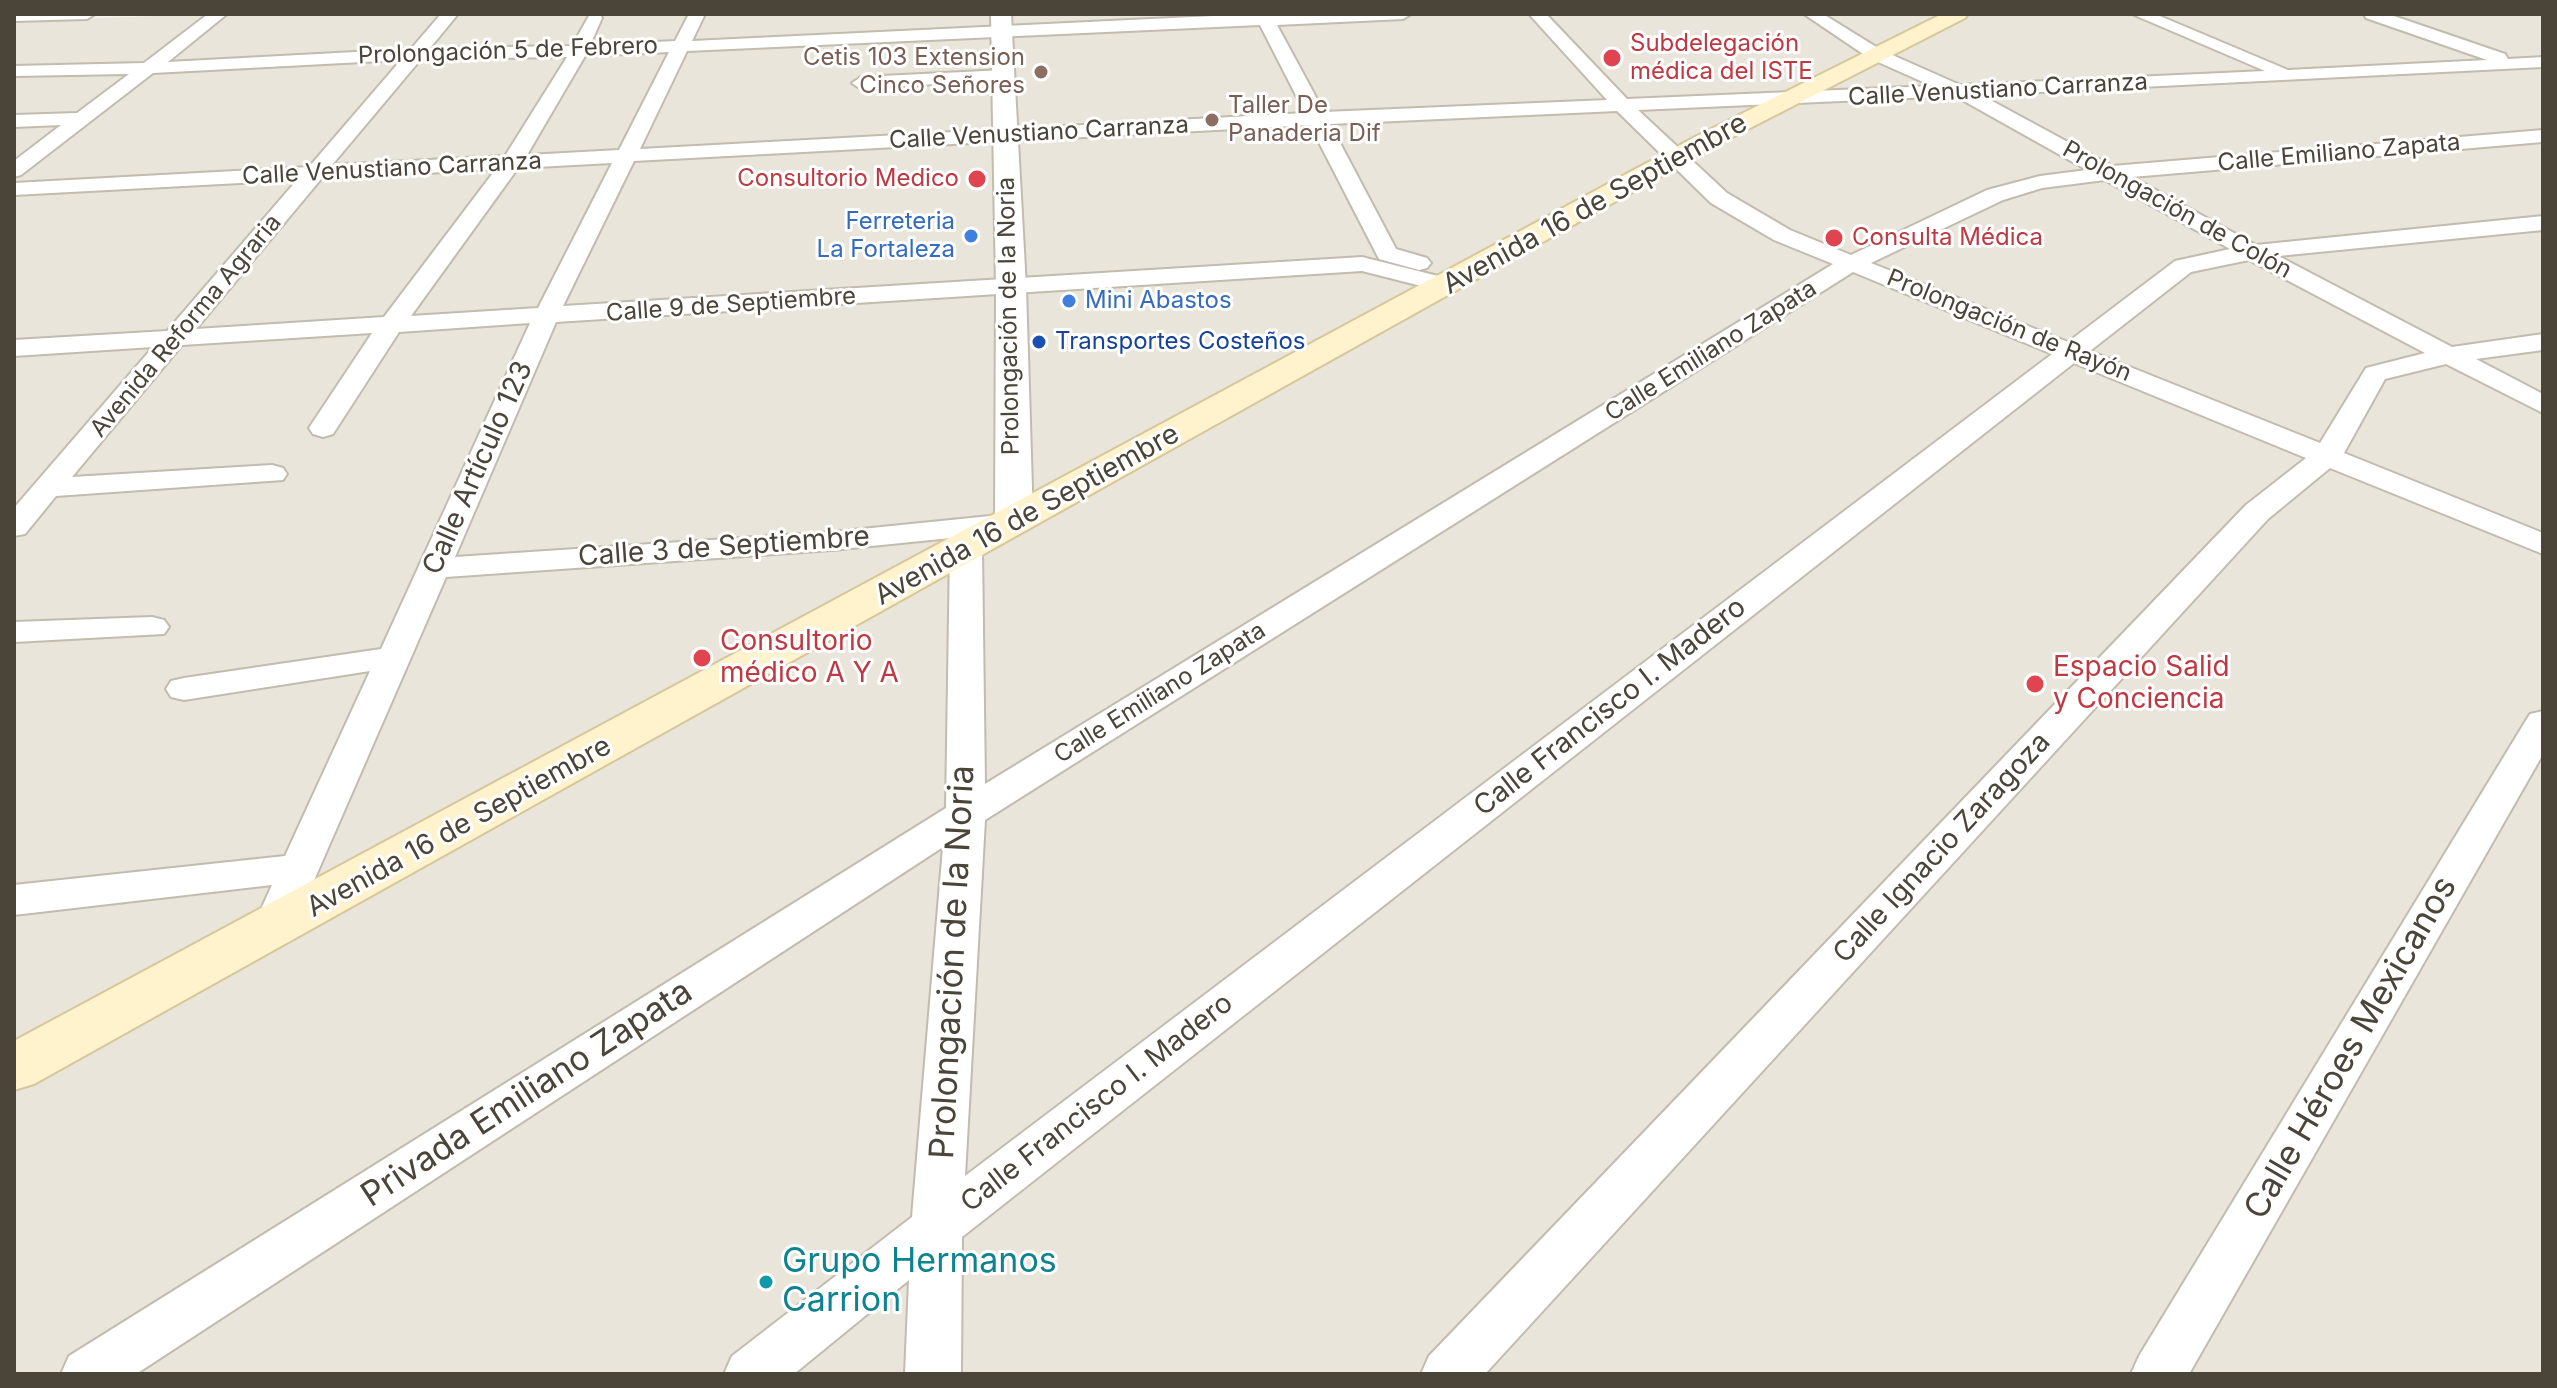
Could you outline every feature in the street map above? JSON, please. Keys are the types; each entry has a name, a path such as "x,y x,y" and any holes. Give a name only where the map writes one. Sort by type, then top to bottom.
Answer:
{"main road":[{"name":"Avenida 16 de Septiembre","path":"14,1068 273,929 1676,158 1958,14"}],"street":[{"path":"14,16 87,14"},
{"path":"14,171 219,14"},
{"name":"Avenida Reforma Agraria","path":"14,527 450,14"},
{"name":"Calle Artículo 123","path":"273,929 546,316 697,14"},
{"name":"Prolongación 5 de Febrero","path":"14,71 148,68 418,54 580,51 1002,22 1403,14"},
{"name":"Prolongación de Rayón","path":"1537,14 1623,106 1719,198 1770,228 2543,544"},
{"name":"Prolongación de Colón","path":"1812,14 1875,54 1963,93 2252,252 2543,405"},
{"path":"2140,14 2290,75"},
{"path":"2372,14 2543,72"},
{"path":"1265,17 1387,254 1456,279"},
{"path":"323,428 391,326 512,163 580,51 594,18"},
{"name":"Prolongación de la Noria","path":"1002,22 1011,287 1014,522"},
{"name":"Calle Venustiano Carranza","path":"14,189 512,163 629,153 1316,119 1963,93 2543,62"},
{"path":"861,83 1004,75"},
{"path":"14,121 82,119"},
{"name":"Calle Emiliano Zapata","path":"966,814 1852,263 1995,195 2040,182 2109,173 2543,136"},
{"name":"Calle Francisco I. Madero","path":"752,1374 937,1227 2183,266 2252,252 2543,223"},
{"name":"Calle 9 de Septiembre","path":"14,348 1362,264 1456,279"},
{"name":"Calle Ignacio Zaragoza","path":"1449,1374 2257,512 2328,455 2375,374 2451,355 2543,342"},
{"path":"47,488 272,474"},
{"name":"Calle 3 de Septiembre","path":"434,568 832,541 1014,522"},
{"name":"Prolongación de la Noria","path":"933,1374 937,1227 966,814 966,549"},
{"path":"14,632 152,627"},
{"path":"184,689 394,657"},
{"name":"Calle Héroes Mexicanos","path":"2159,1374 2543,722"},
{"name":"Privada Emiliano Zapata","path":"89,1374 966,814"},
{"path":"14,900 300,868"}],"shaded area":[{"path":"217,14 2543,14 2543,1374 14,1374 14,21"}],"place":[{"name":"Subdelegación médica del ISTE","path":"1612,58"},
{"name":"Cetis 103 Extension Cinco Señores","path":"1041,72"},
{"name":"Taller De Panaderia Dif","path":"1212,120"},
{"name":"Consultorio Medico","path":"977,179"},
{"name":"Ferreteria La Fortaleza","path":"971,236"},
{"name":"Consulta Médica","path":"1834,238"},
{"name":"Mini Abastos","path":"1069,301"},
{"name":"Transportes Costeños","path":"1039,342"},
{"name":"Consultorio médico A Y A","path":"702,658"},
{"name":"Espacio Salid y Conciencia","path":"2035,684"},
{"name":"Grupo Hermanos Carrion","path":"766,1282"}]}
